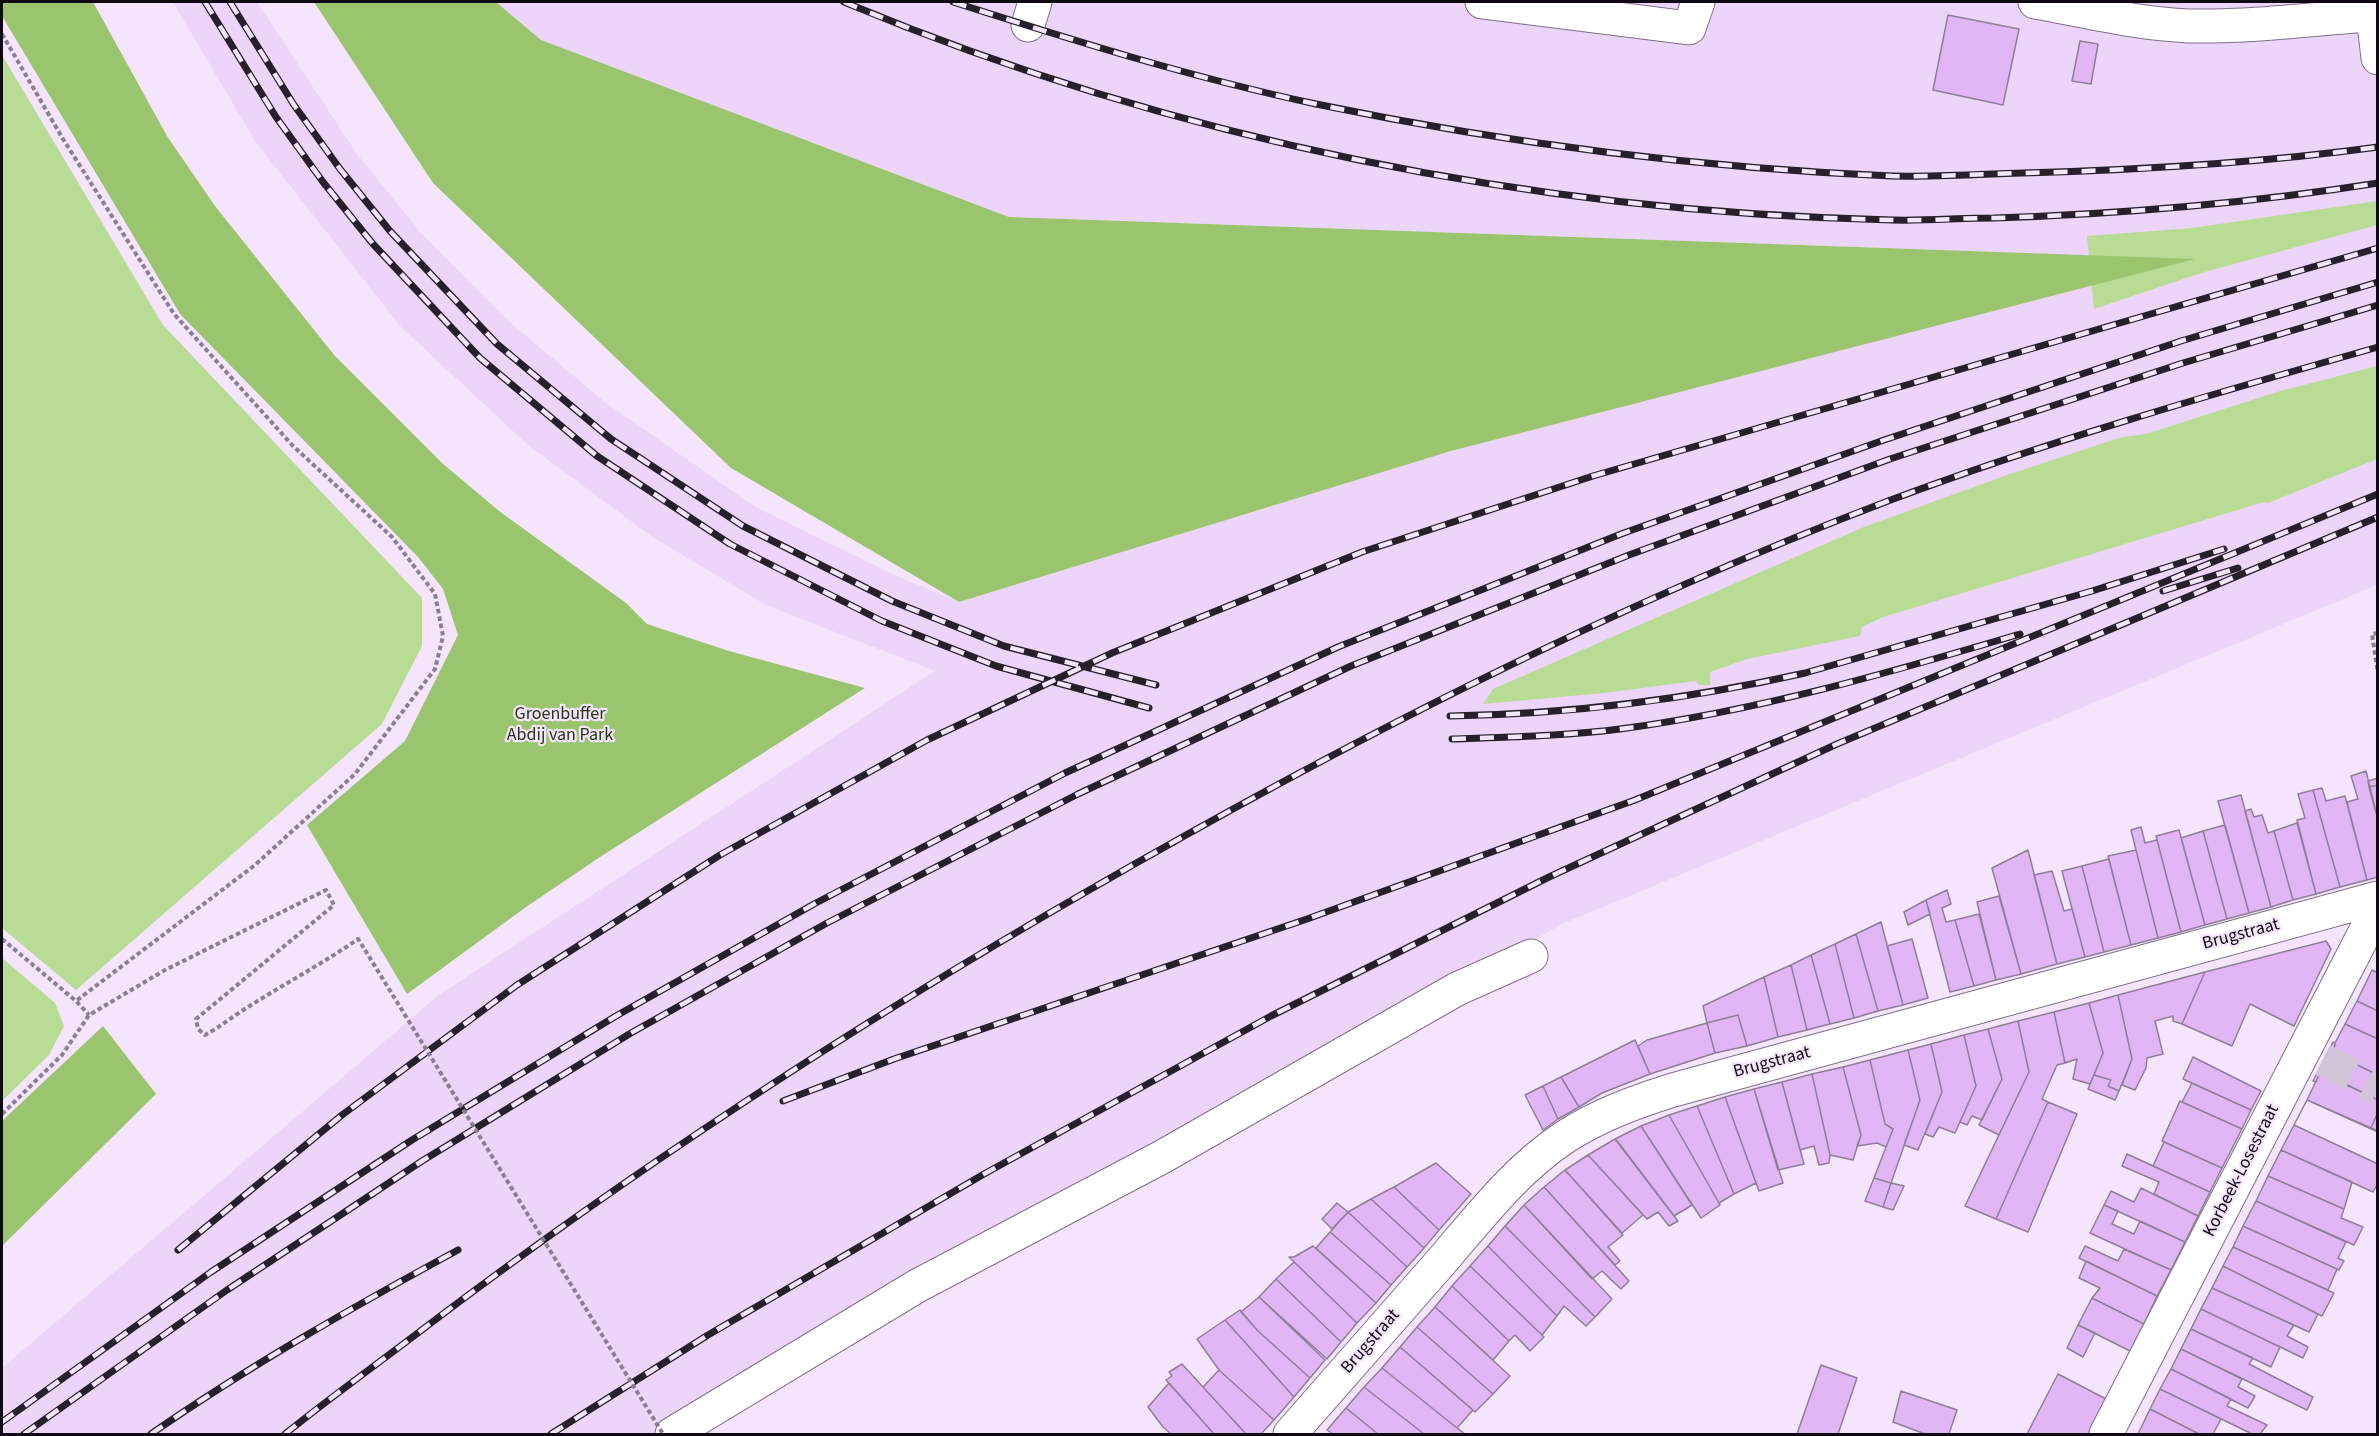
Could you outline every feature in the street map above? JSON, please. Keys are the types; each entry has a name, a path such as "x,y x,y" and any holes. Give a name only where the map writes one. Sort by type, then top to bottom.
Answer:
{"street":[{"path":"1482,2 1689,28 1698,2"},
{"path":"2035,2 2118,18 2189,26 2279,22 2375,14 2378,58"},
{"name":"Brugstraat","path":"1290,1434 1481,1215 1532,1162 1563,1138 1593,1120 1627,1105 1673,1090 2378,898"},
{"name":"Korbeek-Losestraat","path":"2106,1434 2313,1056 2378,907"},
{"path":"672,1434 917,1286 1162,1157 1457,989 1532,956"}],"path":[{"path":"2,34 63,139 174,314 293,446 392,537 435,594 443,636 435,669 355,774 255,865 76,1001"},
{"path":"2375,634 2378,674"},
{"path":"2,1114 62,1054 89,1015 165,970 326,890 334,905 196,1019 198,1029 205,1035 220,1027 247,1007 326,962 358,939 663,1434"},
{"path":"2,939 76,1001 89,1015"}],"shaded area":[{"path":"173,2 257,2 357,154 421,233 506,319 606,403 757,508 897,576 959,602 1451,451 2192,259 1009,217 541,40 496,2 2377,2 2377,585 1562,924 665,1434 2,1434 2,1368 439,995 935,671 766,605 654,538 528,445 401,327 255,141"}],"green space":[{"name":"Groenbuffer Abdij van Park","path":"2,2 93,2 167,136 215,206 335,356 442,463 499,511 626,603 647,624 729,651 865,688 600,857 526,907 407,994 307,825 405,741 458,635 443,589 418,557 180,314 2,16"},
{"path":"314,2 496,2 541,40 1009,217 2195,259 1451,451 959,602 731,468 433,183"},
{"path":"2,55 163,325 422,598 422,646 382,724 76,990 2,928"},
{"path":"2377,201 2377,225 2201,273 2094,309 2087,236 2192,228"},
{"path":"2377,366 2377,459 2268,503 2264,502 1883,617 1862,627 1860,636 1747,659 1710,672 1710,685 1699,685 1696,681 1604,693 1483,704 1493,689 1864,527 2007,475 2122,437 2146,434 2277,392"},
{"path":"2,958 55,1003 64,1026 49,1055 2,1101"},
{"path":"103,1026 156,1094 2,1246 2,1121"}],"building":[{"path":"1948,15 2019,29 2003,105 1933,90"},
{"path":"2080,41 2098,44 2091,84 2072,81"},
{"path":"2366,771 2378,820 2378,877 2367,880 2347,802 2358,799 2351,776"},
{"path":"2378,778 2378,785 2369,787 2368,781"},
{"path":"2378,785 2378,820 2369,787"},
{"path":"2322,788 2326,801 2345,796 2367,880 2340,887 2313,790"},
{"path":"2313,790 2340,887 2316,894 2297,820 2305,818 2298,794"},
{"path":"2241,795 2271,907 2249,913 2218,801"},
{"path":"2251,809 2254,817 2262,815 2268,833 2274,831 2293,900 2271,907 2245,811"},
{"path":"2297,823 2316,894 2293,900 2274,831"},
{"path":"2225,825 2249,913 2227,919 2203,831"},
{"path":"2141,827 2145,843 2157,840 2181,932 2158,938 2131,830"},
{"path":"2179,830 2205,925 2181,932 2156,836"},
{"path":"2203,831 2227,919 2205,925 2181,838"},
{"path":"2028,850 2057,964 2021,974 1992,868"},
{"path":"2136,850 2158,938 2131,945 2108,856"},
{"path":"2109,859 2131,945 2104,952 2082,866"},
{"path":"2082,866 2104,952 2085,957 2062,871"},
{"path":"2052,871 2064,911 2072,909 2085,957 2057,964 2034,875"},
{"path":"1947,890 1951,904 1942,908 1946,922 1955,920 1974,986 1950,992 1926,900"},
{"path":"1999,896 2021,974 1996,980 1977,902"},
{"path":"1926,900 1930,914 1908,925 1904,912"},
{"path":"1979,914 1996,980 1974,986 1955,920"},
{"path":"1881,922 1903,1005 1878,1011 1856,934"},
{"path":"1856,934 1878,1011 1854,1018 1835,944"},
{"path":"1912,939 1928,998 1903,1005 1887,946"},
{"path":"2326,941 2331,949 2294,1026 2250,1004 2232,1046 2182,1024 2205,972"},
{"path":"1835,944 1854,1018 1830,1024 1811,955"},
{"path":"1811,955 1830,1024 1807,1030 1791,965"},
{"path":"1791,965 1807,1030 1778,1037 1764,977"},
{"path":"2372,970 2378,973 2378,1011 2357,1001"},
{"path":"2205,972 2182,1024 2173,1021 2173,1016 2155,1021 2163,1054 2147,1058 2146,1068 2135,1090 2122,1085 2132,1059 2118,995"},
{"path":"1764,977 1778,1037 1747,1046 1738,1015 1707,1023 1703,1006"},
{"path":"2118,995 2132,1059 2119,1091 2108,1086 2111,1080 2094,1075 2103,1053 2089,1003"},
{"path":"2357,1001 2378,1011 2378,1039 2345,1024"},
{"path":"2089,1003 2103,1053 2090,1084 2073,1079 2077,1059 2065,1063 2054,1012"},
{"path":"2054,1012 2065,1063 2057,1065 2042,1099 2048,1102 1996,1219 1965,1206 2029,1072 2018,1021"},
{"path":"1738,1015 1747,1046 1715,1053 1707,1023"},
{"path":"2018,1021 2029,1072 1999,1135 1979,1125 2002,1079 1988,1029"},
{"path":"1707,1023 1715,1053 1650,1074 1638,1046 1647,1040"},
{"path":"2345,1024 2378,1039 2378,1075 2343,1058 2344,1056 2334,1051 2335,1043"},
{"path":"1988,1029 2002,1079 1982,1120 1972,1116 1967,1125 1960,1122 1976,1086 1964,1035"},
{"path":"1964,1035 1976,1086 1955,1133 1939,1127 1933,1137 1925,1134 1942,1092 1931,1044"},
{"path":"1635,1040 1650,1074 1602,1093 1579,1107 1561,1077"},
{"path":"2333,1042 2335,1043 2334,1051 2344,1056 2343,1058 2378,1075 2378,1100 2324,1074 2319,1075 2316,1082 2313,1081"},
{"path":"1931,1044 1942,1092 1918,1150 1904,1145 1920,1100 1908,1050"},
{"path":"1908,1050 1920,1100 1891,1183 1874,1178 1893,1129 1885,1124 1870,1060"},
{"path":"2193,1057 2261,1091 2251,1110 2183,1079"},
{"path":"1870,1060 1885,1124 1893,1129 1886,1147 1877,1143 1857,1146 1861,1135 1843,1067"},
{"path":"1843,1067 1861,1135 1853,1160 1830,1155 1812,1074"},
{"path":"2323,1073 2378,1100 2378,1112 2371,1128 2307,1100 2318,1077"},
{"path":"1812,1074 1830,1155 1829,1163 1819,1165 1814,1146 1800,1150 1782,1082"},
{"path":"2094,1075 2111,1080 2108,1086 2119,1091 2115,1100 2088,1089"},
{"path":"1561,1077 1579,1107 1558,1119 1543,1086"},
{"path":"1782,1082 1804,1164 1778,1170 1754,1089"},
{"path":"2192,1083 2251,1110 2242,1129 2182,1102"},
{"path":"1543,1086 1558,1119 1543,1130 1525,1095"},
{"path":"1754,1089 1783,1183 1759,1191 1725,1097"},
{"path":"1725,1097 1756,1183 1734,1194 1697,1106"},
{"path":"2307,1100 2378,1132 2378,1164 2294,1125"},
{"path":"2307,1100 2378,1132 2378,1164 2294,1125"},
{"path":"2180,1101 2242,1129 2222,1168 2162,1141"},
{"path":"2048,1102 2077,1114 2028,1232 1996,1219"},
{"path":"1697,1106 1734,1194 1719,1203 1669,1115"},
{"path":"2378,1112 2378,1131 2371,1128"},
{"path":"1669,1115 1720,1205 1701,1218 1641,1126"},
{"path":"2294,1125 2378,1164 2378,1183 2373,1192 2281,1150"},
{"path":"1641,1126 1692,1205 1674,1216 1615,1139"},
{"path":"1615,1139 1678,1221 1669,1226 1658,1212 1647,1219 1588,1155"},
{"path":"2164,1142 2222,1168 2210,1192 2153,1166"},
{"path":"2281,1150 2352,1182 2344,1209 2268,1176"},
{"path":"2127,1154 2210,1192 2198,1216 2154,1194 2159,1182 2122,1166"},
{"path":"1588,1155 1643,1215 1622,1233 1565,1170"},
{"path":"1436,1163 1471,1194 1439,1230 1394,1187"},
{"path":"1565,1170 1623,1235 1608,1247 1620,1261 1615,1265 1544,1187"},
{"path":"2268,1176 2344,1209 2341,1218 2363,1227 2354,1245 2256,1201"},
{"path":"1874,1178 1891,1183 1883,1207 1865,1201"},
{"path":"1891,1183 1904,1186 1893,1210 1883,1207"},
{"path":"1394,1187 1439,1230 1424,1248 1371,1199"},
{"path":"1544,1187 1629,1281 1621,1289 1602,1271 1592,1279 1524,1205"},
{"path":"2141,1188 2198,1216 2185,1242 2104,1205 2111,1191 2134,1202"},
{"path":"1371,1199 1424,1248 1407,1267 1348,1212"},
{"path":"2256,1201 2346,1242 2338,1258 2344,1261 2339,1270 2243,1226"},
{"path":"1337,1203 1348,1212 1332,1229 1322,1219"},
{"path":"1524,1205 1612,1299 1595,1317 1505,1226"},
{"path":"2104,1205 2118,1211 2112,1224 2134,1234 2140,1221 2185,1242 2171,1270 2090,1233"},
{"path":"1348,1212 1407,1267 1391,1285 1330,1232"},
{"path":"1505,1226 1595,1317 1586,1326 1564,1306 1557,1316 1488,1246"},
{"path":"2243,1226 2337,1269 2328,1290 2233,1247"},
{"path":"1330,1232 1391,1285 1376,1303 1316,1248"},
{"path":"1313,1246 1376,1303 1357,1323 1289,1257 1294,1257"},
{"path":"1488,1246 1557,1316 1542,1335 1470,1266"},
{"path":"2085,1246 2118,1261 2124,1249 2171,1270 2157,1296 2079,1258"},
{"path":"2233,1247 2334,1293 2322,1316 2223,1266"},
{"path":"2086,1261 2157,1296 2144,1324 2092,1298 2100,1288 2079,1278"},
{"path":"1294,1262 1357,1323 1341,1342 1276,1279"},
{"path":"1470,1266 1544,1337 1530,1351 1515,1335 1509,1341 1452,1286"},
{"path":"2223,1266 2318,1314 2309,1332 2212,1288"},
{"path":"1276,1279 1341,1342 1327,1359 1259,1297"},
{"path":"1452,1286 1509,1341 1493,1360 1435,1307"},
{"path":"2212,1288 2294,1325 2287,1336 2308,1347 2303,1358 2201,1309"},
{"path":"1259,1297 1325,1360 1310,1378 1258,1331 1241,1312"},
{"path":"2092,1298 2144,1324 2130,1351 2078,1325"},
{"path":"1435,1307 1510,1376 1493,1394 1417,1327"},
{"path":"2201,1309 2280,1347 2271,1367 2191,1329"},
{"path":"1240,1310 1258,1331 1310,1378 1294,1397 1225,1320"},
{"path":"1225,1320 1294,1397 1274,1420 1219,1370 1197,1339"},
{"path":"2078,1325 2095,1333 2083,1357 2067,1348"},
{"path":"1417,1327 1493,1394 1475,1412 1400,1347"},
{"path":"2191,1329 2253,1358 2249,1364 2313,1397 2307,1410 2181,1349"},
{"path":"1400,1347 1473,1410 1457,1428 1382,1368"},
{"path":"2181,1349 2242,1379 2238,1387 2255,1396 2248,1408 2171,1369"},
{"path":"1182,1364 1246,1434 1214,1434 1166,1380 1172,1376 1169,1372"},
{"path":"1821,1365 1857,1378 1838,1434 1797,1434"},
{"path":"1382,1368 1465,1434 1424,1434 1364,1387"},
{"path":"2171,1369 2231,1399 2227,1406 2267,1425 2260,1434 2252,1434 2160,1389"},
{"path":"1219,1370 1274,1420 1261,1434 1246,1434 1203,1387"},
{"path":"2058,1374 2106,1399 2088,1434 2027,1434"},
{"path":"1169,1383 1214,1434 1171,1434 1163,1427 1148,1407"},
{"path":"1364,1387 1424,1434 1378,1434 1346,1408"},
{"path":"2160,1389 2221,1419 2213,1434 2199,1434 2150,1409"},
{"path":"1901,1391 1957,1410 1949,1434 1925,1434 1893,1422"},
{"path":"1346,1408 1378,1434 1333,1434 1327,1430"},
{"path":"2150,1409 2199,1434 2138,1434"}],"tunnel":[{"path":"2323,1060 2378,1089"}],"railway":[{"path":"205,2 276,117 323,182 373,244 480,358 597,456 730,544 882,621 996,666 1149,708"},
{"path":"230,2 294,105 340,169 390,231 497,344 611,439 743,526 892,601 1004,646 1156,685"},
{"path":"844,2 969,51 1097,93 1226,130 1357,160 1490,184 1623,202 1757,214 1930,220 2187,207 2378,183"},
{"path":"953,2 1088,44 1270,94 1459,131 1675,160 1820,172 1924,176 2201,165 2378,147"},
{"path":"178,1250 342,1115 517,985 720,855 927,740 1112,653 1362,552 1593,476 2378,248"},
{"path":"2,1422 211,1272 412,1140 616,1016 814,904 1065,773 1338,647 1621,534 1884,440 2181,341 2378,282"},
{"path":"24,1434 227,1290 422,1161 631,1033 827,923 1078,794 1351,666 1629,555 1890,459 2183,363 2378,305"},
{"path":"285,1434 506,1267 749,1099 915,994 1084,893 1378,731 1579,632 1784,542 1888,501 2070,438 2378,347"},
{"path":"783,1101 894,1059 1307,919 1635,800 2378,494"},
{"path":"551,1434 708,1335 984,1174 1271,1016 1549,877 1837,744 2378,517"},
{"path":"1450,716 1585,709 1672,698 1760,683 1805,673 2092,591 2224,549"},
{"path":"2163,591 2238,568"},
{"path":"1452,739 1536,736 1620,729 1722,712 1872,676 2020,634"},
{"path":"151,1434 302,1338 458,1250"}]}
